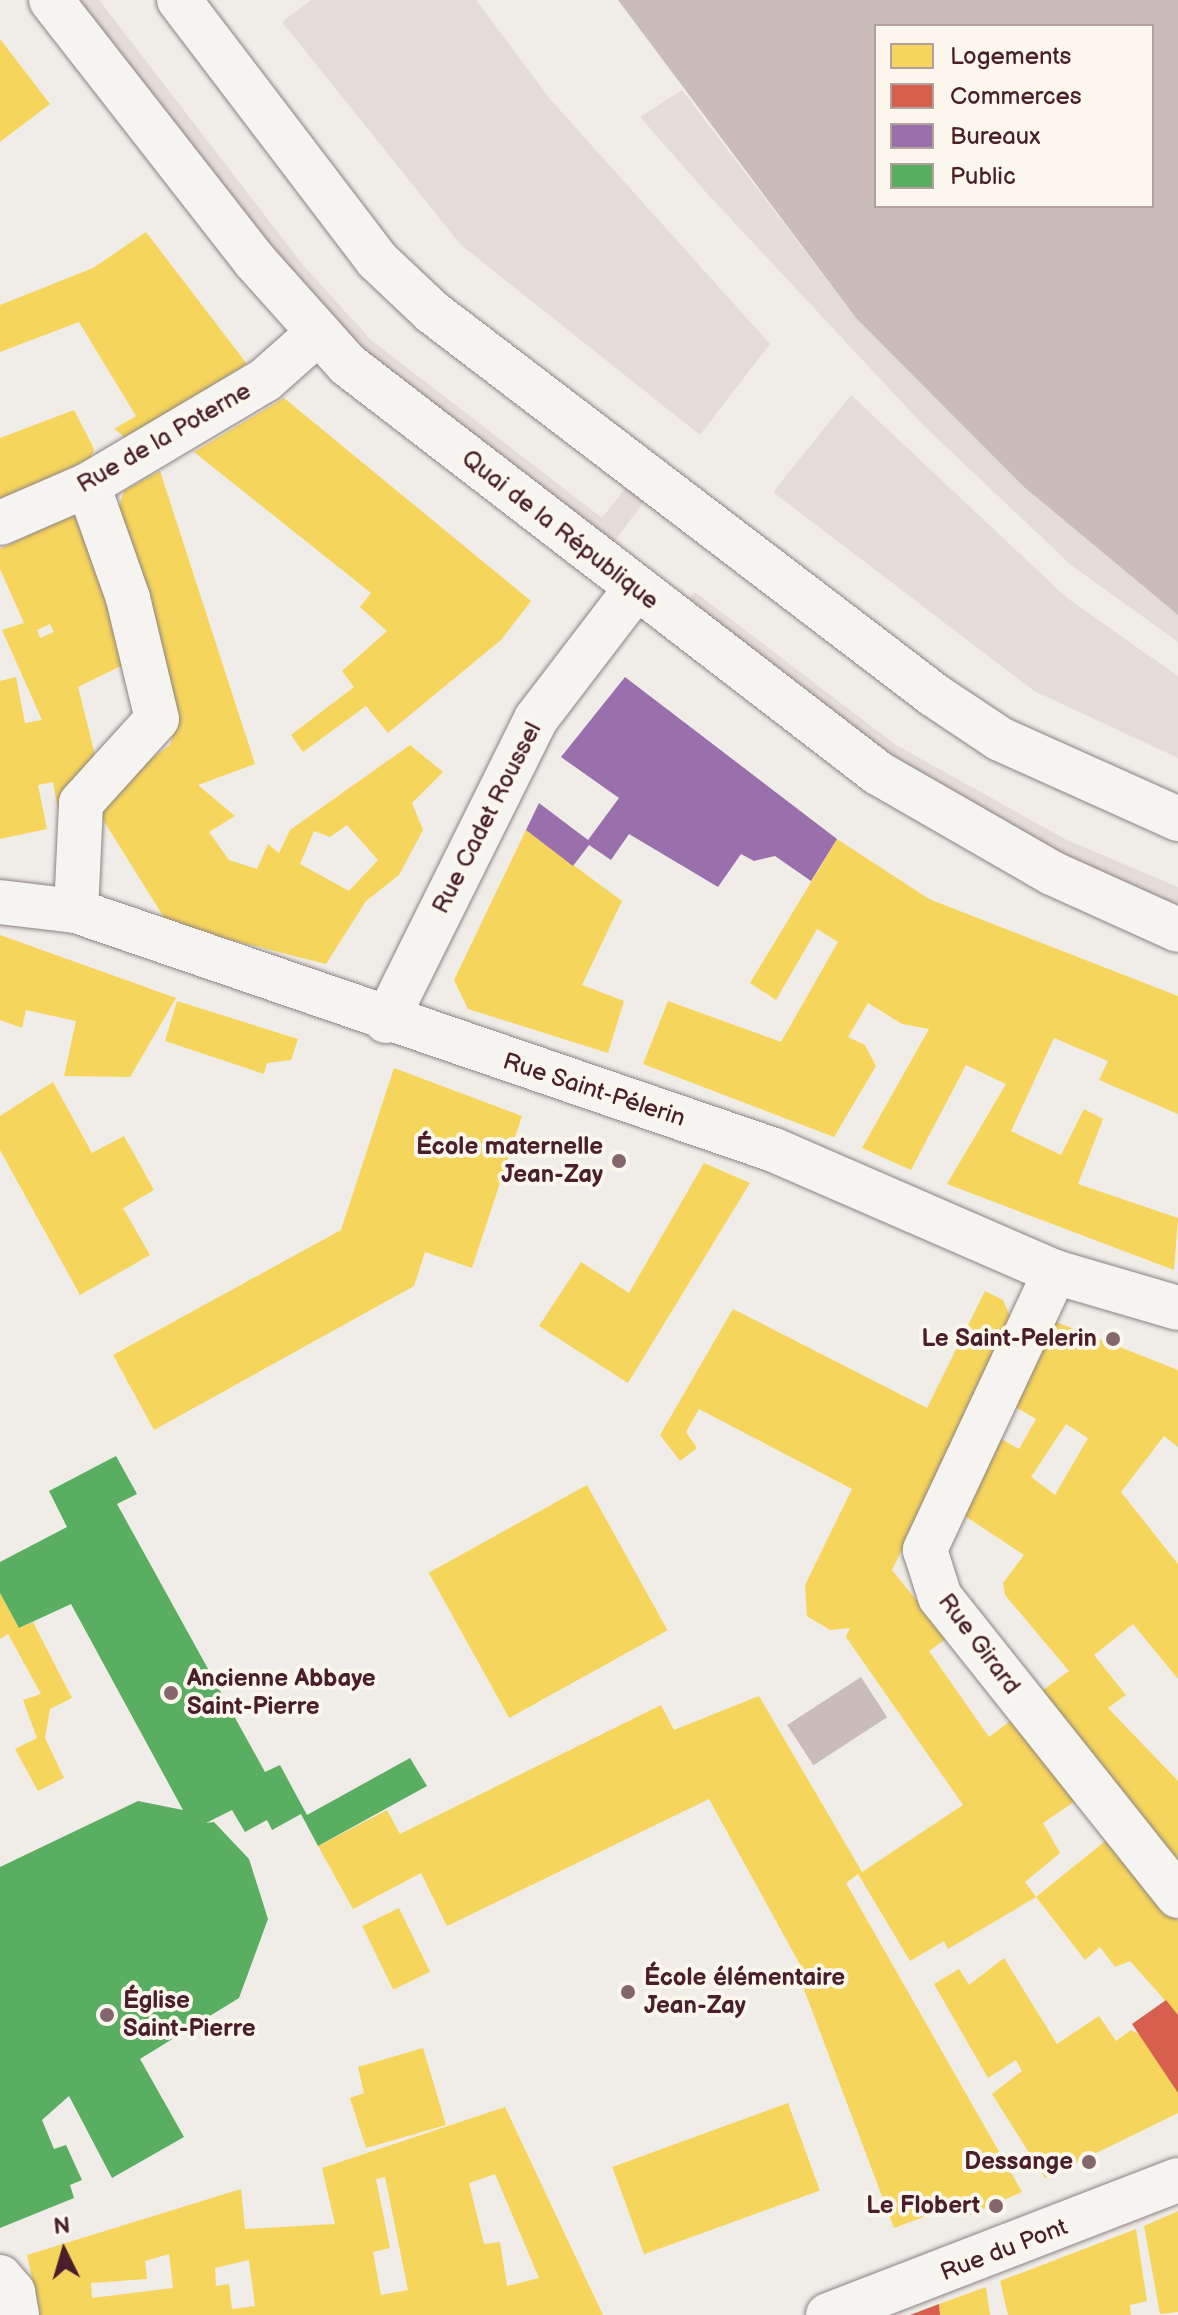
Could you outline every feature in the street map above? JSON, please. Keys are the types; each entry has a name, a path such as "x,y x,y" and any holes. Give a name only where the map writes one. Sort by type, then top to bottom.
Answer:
{"street":[{"name":"Quai de la République","path":"51,0 317,334 636,588 878,773 1052,873 1178,930"},
{"path":"179,0 377,260 432,312 934,695 1000,739 1178,819"},
{"name":"Rue de la Poterne","path":"0,523 88,485 265,380 317,334"},
{"path":"76,911 81,803 157,719 128,598 88,485"},
{"name":"Rue Cadet Roussel","path":"386,1021 536,719 636,588"},
{"name":"Rue Saint-Pélerin","path":"0,902 76,911 386,1021 774,1150 1055,1272 1178,1308"},
{"name":"Rue Girard","path":"1055,1272 925,1550 940,1597 1178,1896"},
{"name":"Rue du Pont","path":"828,2315 1178,2180"},
{"path":"0,2277 13,2292 17,2315"}],"shaded area":[{"path":"76,0 99,0 303,265 371,340 602,518 632,480 650,494 610,547 358,352 289,276"},
{"path":"311,0 476,0 550,99 770,344 700,435 461,245 282,22"},
{"path":"618,0 1178,0 1178,615 1024,487 856,318"},
{"path":"682,90 856,318 1024,487 1178,615 1178,642 1072,566 924,426 703,189 640,117"},
{"path":"851,395 1067,598 1178,676 1178,758 1034,691 773,492"},
{"path":"695,592 896,745 1067,840 1178,887 1178,907 960,806 683,606"},
{"path":"861,1677 887,1717 813,1765 787,1725"}],"building: Logements":[{"path":"0,39 50,104 0,142"},
{"path":"146,232 247,364 126,438 114,429 136,416 79,322 0,352 0,305 93,268"},
{"path":"284,398 531,601 501,640 388,733 366,706 303,752 291,735 354,687 342,671 387,631 360,607 371,593 194,452"},
{"path":"74,410 94,449 91,458 0,501 0,438"},
{"path":"160,471 255,764 198,785 235,816 209,832 229,860 257,869 268,844 279,853 290,830 410,745 443,772 412,803 423,830 399,875 366,901 326,964 168,924 92,802 170,745 176,724 115,519 124,491","holes":["347,825 378,860 349,891 300,864 314,831 330,837"]},
{"path":"79,511 129,662 78,687 99,771 59,815 53,782 38,785 47,829 0,839 0,681 16,677 25,723 42,720 2,630 24,623 0,569 0,549","holes":["50,624 54,632 40,638 37,630"]},
{"path":"526,830 622,901 582,985 624,1001 608,1053 468,1009 454,980"},
{"path":"837,839 929,899 1178,996 1178,1114 1099,1080 1108,1061 1054,1038 1011,1131 1061,1155 1084,1109 1103,1119 1078,1184 1178,1218 1174,1270 947,1184 1006,1084 966,1065 911,1170 862,1148 929,1029 902,1024 868,1003 848,1037 865,1045 876,1066 834,1137 643,1064 668,1001 781,1042 838,942 817,929 776,1000 750,983"},
{"path":"0,935 176,998 130,1077 64,1076 76,1021 26,1010 22,1028 0,1020"},
{"path":"177,1001 298,1039 291,1060 267,1063 264,1074 165,1041"},
{"path":"394,1068 522,1116 472,1268 425,1252 414,1286 154,1430 113,1355 341,1230"},
{"path":"53,1082 92,1153 124,1136 154,1190 123,1208 150,1255 80,1295 0,1150 0,1116"},
{"path":"704,1163 750,1183 628,1383 539,1326 581,1262 629,1293"},
{"path":"985,1291 1003,1300 1013,1323 892,1570 947,1638 929,1651 989,1737 1014,1718 1078,1799 1043,1823 1060,1853 1025,1882 1036,1897 948,1949 944,1941 910,1961 858,1874 846,1883 1022,2192 965,2217 958,2204 894,2228 802,1984 809,1981 709,1799 447,1926 421,1873 353,1909 318,1846 387,1810 400,1834 661,1705 674,1730 759,1696 862,1872 963,1805 846,1637 850,1628 830,1630 807,1616 805,1585 852,1489 699,1409 686,1432 697,1448 680,1461 660,1435 733,1309 927,1408"},
{"path":"1056,1322 1178,1370 1178,1447 1164,1436 1121,1492 1178,1564 1178,1679 1133,1624 1094,1655 1126,1695 1108,1708 1178,1781 1178,1864 1039,1693 1069,1671 1005,1595 1003,1583 1024,1555 962,1514 1000,1438 1019,1449 1036,1419 1014,1406","holes":["1066,1424 1088,1438 1055,1495 1031,1477"]},
{"path":"587,1485 667,1630 509,1718 429,1573"},
{"path":"0,1593 19,1628 33,1622 72,1698 50,1709 45,1738 64,1778 38,1791 15,1749 37,1738 23,1700 41,1694 8,1634 0,1639"},
{"path":"1109,1838 1178,1921 1178,2015 1130,1961 1115,1967 1100,1947 1085,1960 1036,1897"},
{"path":"399,1908 430,1972 393,1990 362,1926"},
{"path":"1004,1958 1057,2044 1099,2016 1116,2041 1131,2030 1145,2037 1178,2093 1178,2113 1045,2178 992,2094 1022,2071 1016,2060 988,2078 934,1984 959,1969 969,1985"},
{"path":"423,2048 446,2125 366,2148 350,2098 364,2093 358,2067"},
{"path":"788,2103 820,2190 644,2254 612,2167"},
{"path":"505,2107 603,2315 40,2315 27,2255 241,2189 245,2229 335,2224 322,2168","holes":["495,2174 539,2278 507,2286 500,2242 484,2244 469,2183","385,2177 408,2290 381,2295 373,2252 390,2248 376,2179","169,2254 173,2288 92,2298 91,2283 147,2279 145,2261","249,2260 255,2306 232,2309 229,2284 216,2286 215,2268"]},
{"path":"1178,2211 1178,2312 1160,2314 1144,2226"},
{"path":"1136,2229 1147,2301 1130,2305 1131,2315 1008,2315 1000,2281"},
{"path":"986,2287 990,2315 940,2315 939,2304"}],"building: Commerces":[{"path":"1166,2000 1178,2015 1178,2093 1132,2024"},
{"path":"939,2304 940,2315 910,2315"}],"building: Bureaux":[{"path":"625,677 837,839 811,881 775,856 754,861 741,854 718,887 629,834 611,860 589,845 573,866 526,830 539,803 588,840 619,798 561,757"}],"building: Public":[{"name":"Église Saint-Pierre","path":"116,1456 137,1494 117,1504 265,1772 280,1765 307,1815 410,1758 427,1786 318,1846 301,1814 272,1830 267,1820 245,1832 232,1810 206,1823 214,1822 249,1859 268,1919 239,1998 140,2059 184,2137 112,2178 69,2096 42,2120 54,2149 66,2145 82,2180 70,2185 74,2198 0,2228 0,1867 138,1801 183,1810 71,1604 19,1628 0,1593 0,1562 67,1527 49,1491"}],"place":[{"name":"École maternelle Jean-Zay","path":"619,1161"},
{"name":"Le Saint-Pelerin","path":"1113,1339"},
{"name":"Ancienne Abbaye Saint-Pierre","path":"171,1693"},
{"name":"École élémentaire Jean-Zay","path":"628,1992"},
{"name":"Église Saint-Pierre","path":"107,2015"},
{"name":"Dessange","path":"1089,2162"},
{"name":"Le Flobert","path":"996,2206"}]}
